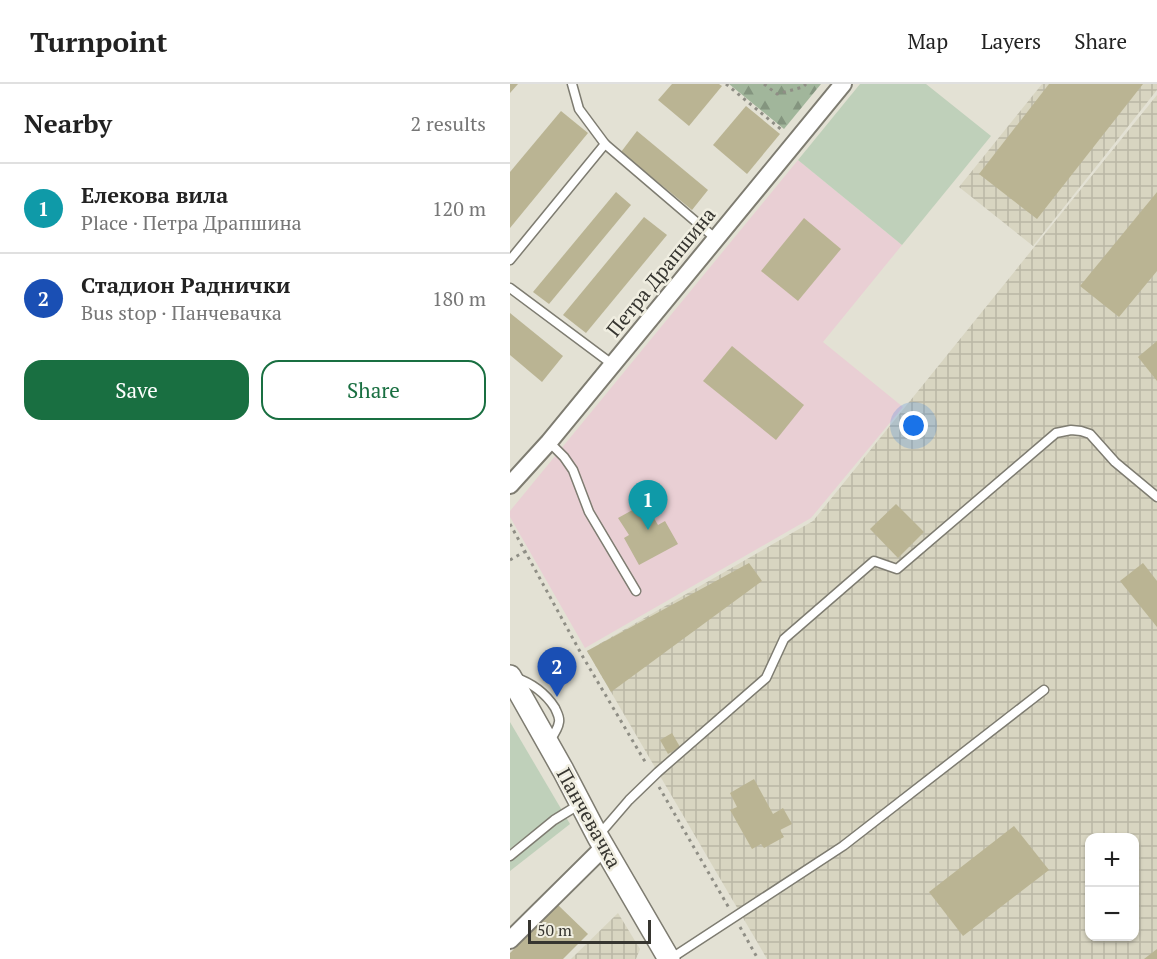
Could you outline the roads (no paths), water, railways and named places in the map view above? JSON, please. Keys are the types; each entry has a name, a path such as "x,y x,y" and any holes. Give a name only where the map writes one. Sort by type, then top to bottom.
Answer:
{"street":[{"name":"Петра Драпшина","path":"510,485 549,442 843,84"},
{"name":"Панчевачка","path":"510,676 601,842 669,959"},
{"path":"510,940 601,842"}],"lane":[{"path":"572,84 579,109 605,144 716,238"},
{"path":"510,260 605,144"},
{"path":"510,288 612,364"},
{"path":"601,842 629,800 653,776 766,678 784,639 874,561 897,569 1056,433 1071,430 1090,434 1115,462 1157,497"},
{"path":"549,442 573,470 589,512 636,591"},
{"path":"669,959 843,846 1044,690"},
{"path":"510,856 554,820 581,804"}],"place":[{"name":"Елекова вила","path":"648,530"},
{"name":"Стадион Раднички","path":"557,697"}]}
